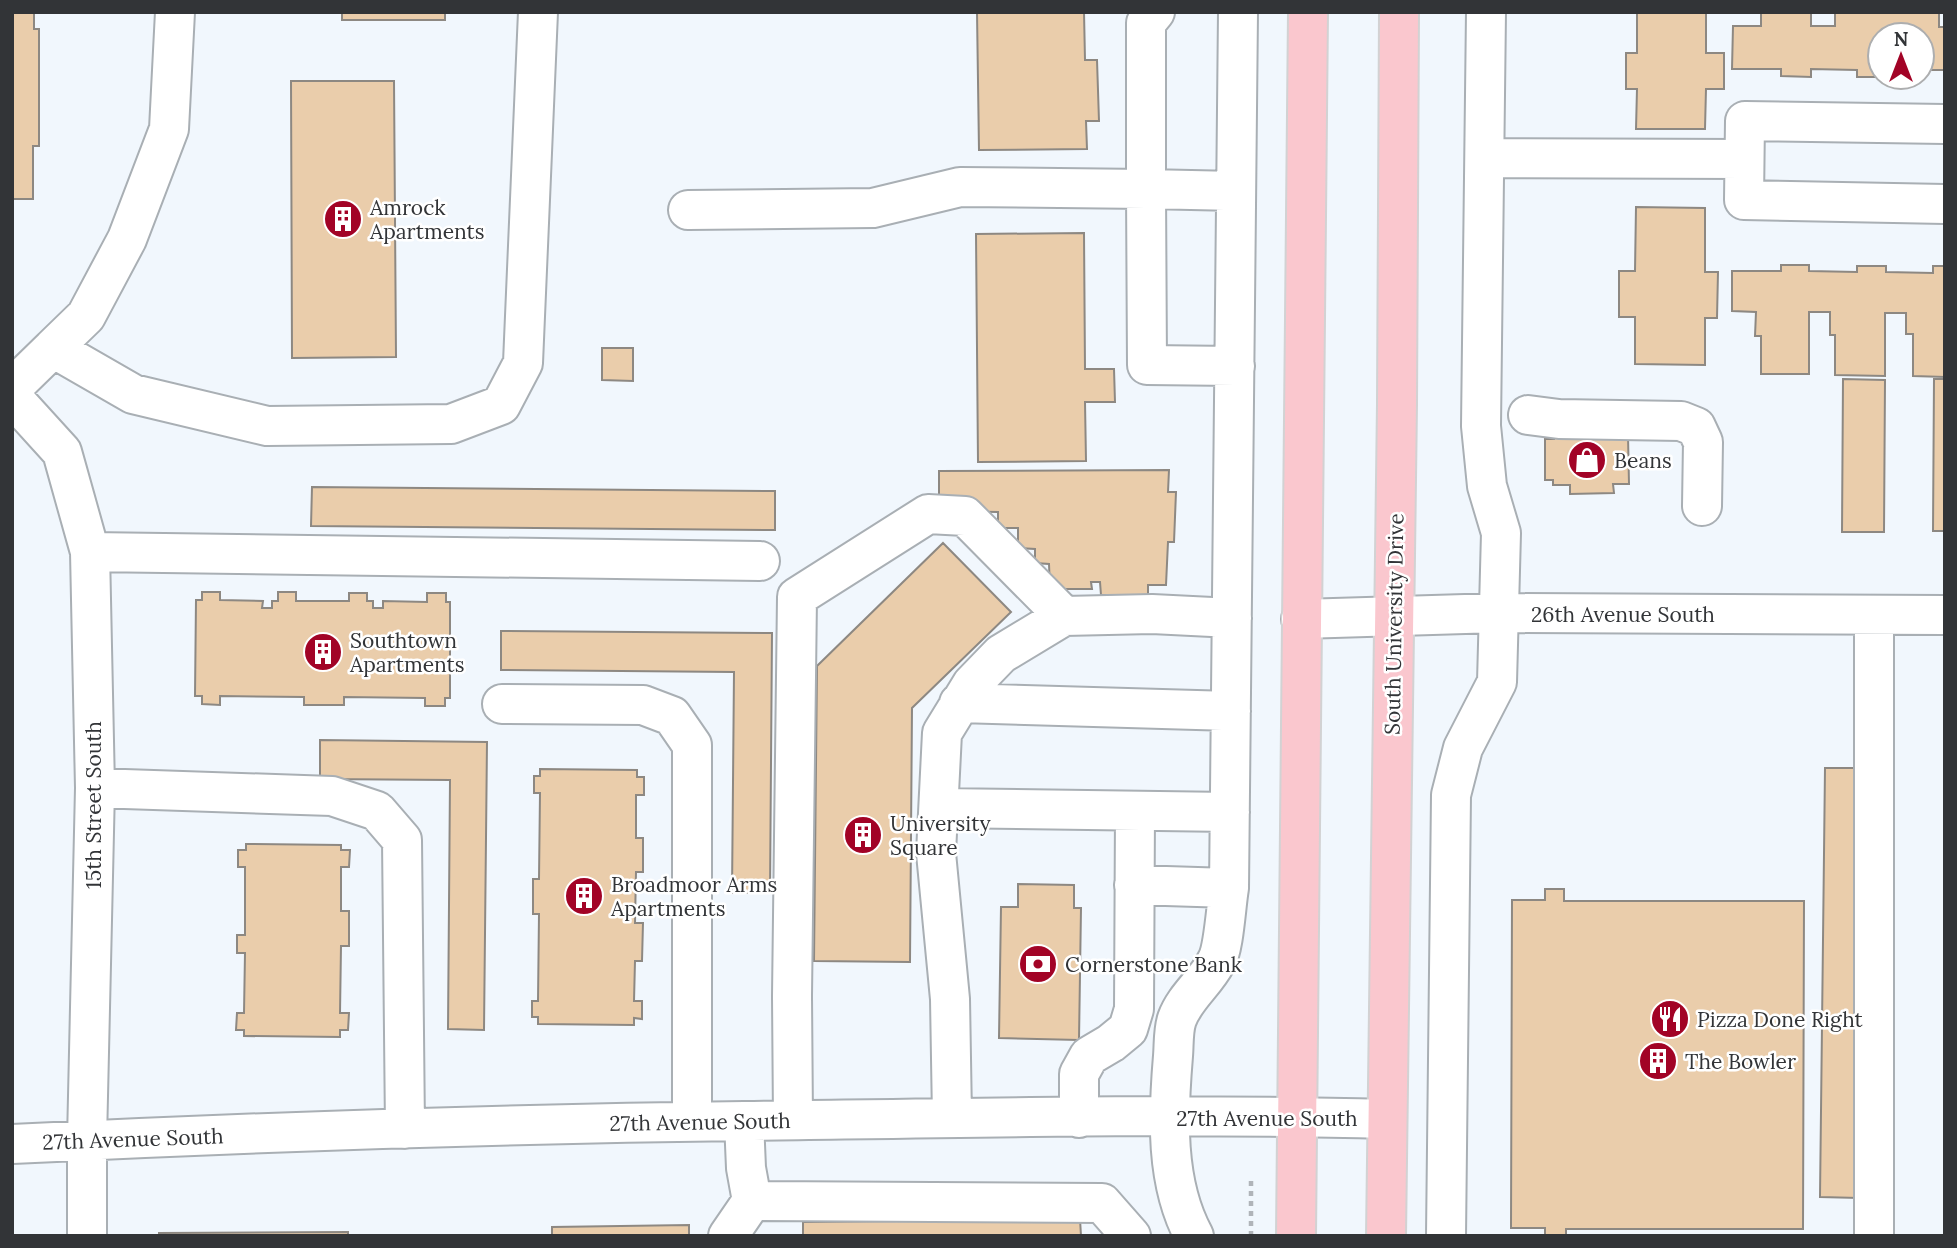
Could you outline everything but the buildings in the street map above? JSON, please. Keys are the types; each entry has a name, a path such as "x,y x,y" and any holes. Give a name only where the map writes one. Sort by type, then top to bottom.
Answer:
{"main road":[{"path":"1296,1236 1308,12"},
{"name":"South University Drive","path":"1386,1236 1395,616 1399,12"}],"street":[{"path":"12,388 86,316 127,239 169,129 175,12"},
{"path":"53,348 134,394 267,426 451,424 501,405 523,363 537,12"},
{"path":"1155,12 1146,23 1147,365 1234,366"},
{"path":"1194,1236 1183,1217 1172,1164 1171,1117 1176,1021 1185,1002 1203,984 1219,959 1229,888 1238,12"},
{"path":"1446,1236 1451,795 1463,748 1497,682 1501,533 1486,486 1480,426 1486,12"},
{"path":"1945,124 1745,121 1744,159 1744,200 1945,204"},
{"path":"1485,158 1744,159"},
{"path":"688,210 873,208 960,187 1236,191"},
{"name":"15th Street South","path":"12,397 62,452 90,552 95,789 87,1236"},
{"path":"1528,415 1559,419 1681,421 1696,428 1703,442 1702,506"},
{"path":"793,1120 797,597 928,514 965,516 1064,616"},
{"path":"90,552 760,561"},
{"name":"26th Avenue South","path":"1301,619 1497,613 1945,615"},
{"path":"952,1117 950,999 936,853 942,733 972,684 1001,654 1064,616 1152,614 1232,618"},
{"path":"1874,615 1874,1236"},
{"path":"959,703 1231,711"},
{"path":"502,704 643,705 672,716 692,745 692,1121"},
{"path":"95,789 332,796 377,811 401,840 405,1129"},
{"path":"939,808 1230,812"},
{"path":"1079,1118 1079,1074 1089,1056 1128,1029 1134,1009 1135,811"},
{"path":"1134,885 1229,888"},
{"name":"27th Avenue South","path":"12,1144 692,1121 952,1117 1387,1119"},
{"path":"744,1121 746,1168 759,1219"},
{"path":"728,1236 759,1219 1102,1203 1132,1236"}],"path":[{"path":"1251,1180 1251,1236"}],"place":[{"name":"Amrock Apartments","path":"343,219"},
{"name":"Beans","path":"1587,460"},
{"name":"Southtown Apartments","path":"323,652"},
{"name":"University Square","path":"863,835"},
{"name":"Broadmoor Arms Apartments","path":"584,896"},
{"name":"Cornerstone Bank","path":"1038,964"},
{"name":"Pizza Done Right","path":"1670,1019"},
{"name":"The Bowler","path":"1658,1061"}]}
